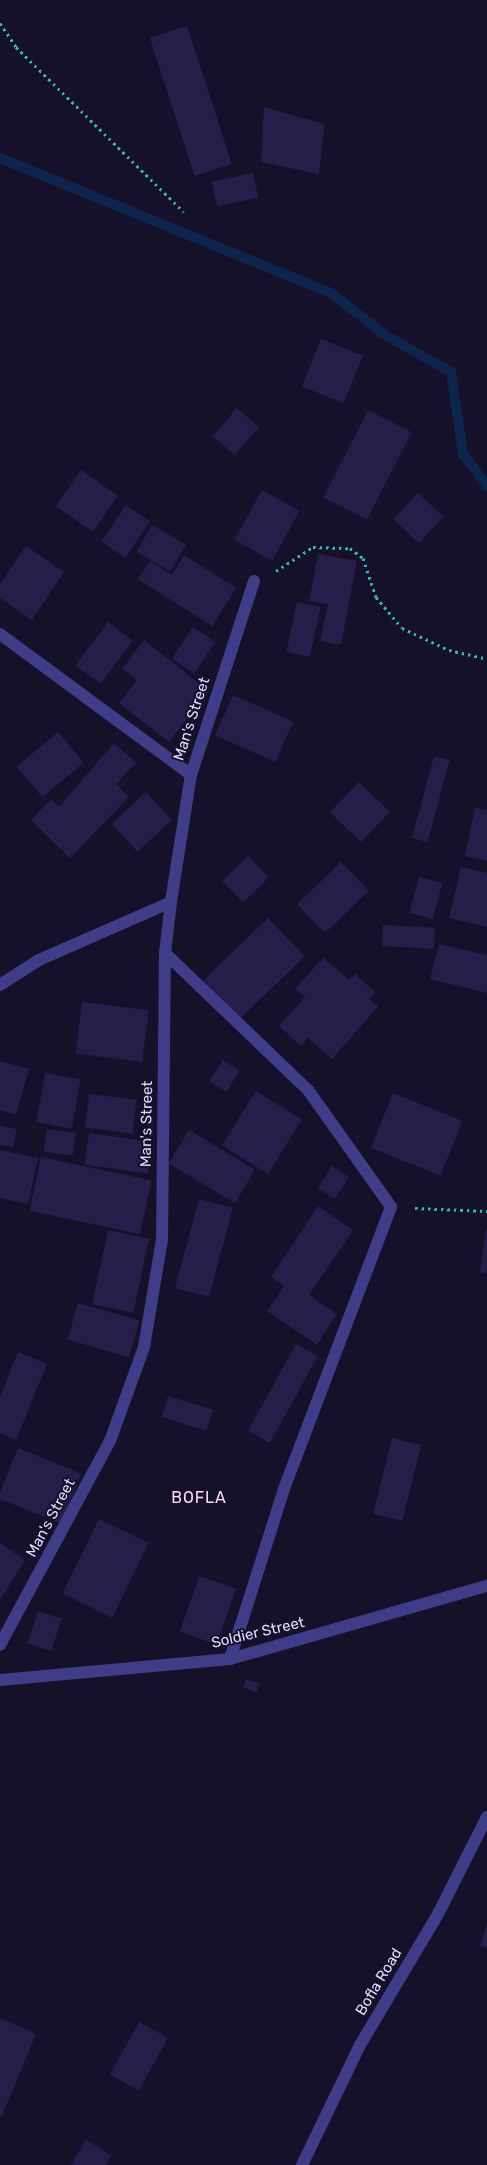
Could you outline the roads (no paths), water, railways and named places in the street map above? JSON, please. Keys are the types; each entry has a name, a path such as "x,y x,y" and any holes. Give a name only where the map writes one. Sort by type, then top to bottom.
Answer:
{"street":[{"name":"Man's Street","path":"0,1644 110,1441 144,1347 162,1239 165,953 171,902 191,775 254,582"},
{"path":"0,634 191,775"},
{"path":"0,985 39,960 171,902"},
{"path":"165,953 308,1090 391,1207 284,1489 230,1659"},
{"name":"Soldier Street","path":"0,1680 230,1659 487,1586"},
{"name":"Bofla Road","path":"302,2165 360,2044 438,1914 487,1817"}],"waterway":[{"path":"0,158 331,293 385,335 451,372 463,454 487,486"}],"district":[{"name":"BOFLA","path":"199,1498"}]}
